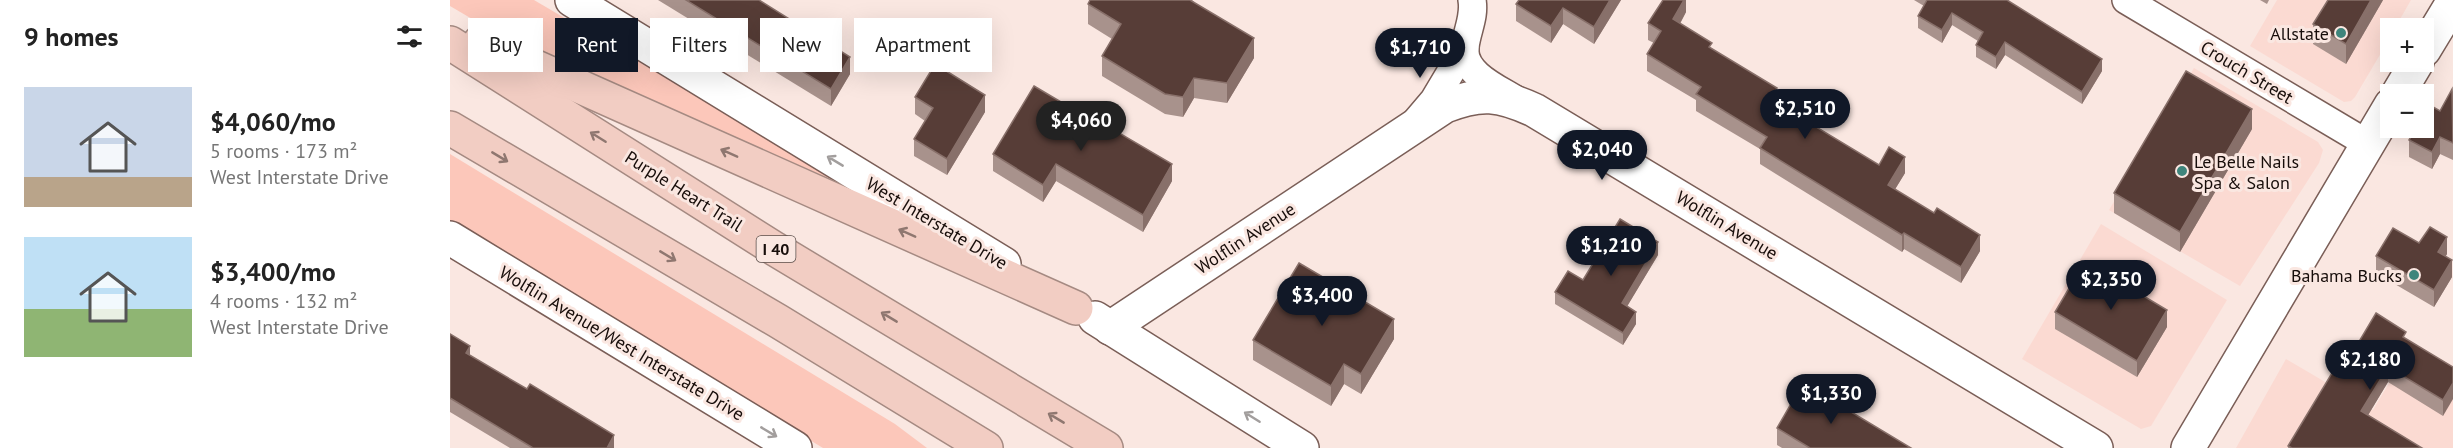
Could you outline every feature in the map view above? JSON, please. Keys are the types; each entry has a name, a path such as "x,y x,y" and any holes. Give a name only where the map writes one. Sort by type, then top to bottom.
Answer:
{"highway":[{"path":"450,28 1076,308"},
{"name":"Purple Heart Trail","path":"450,43 775,249 1106,448"},
{"path":"450,128 778,321 986,448"},
{"path":"778,321 946,448"}],"main road":[{"name":"West Interstate Drive","path":"572,0 1110,327 1302,448"},
{"path":"2434,34 2452,5"},
{"name":"Wolflin Avenue","path":"1110,327 1445,106 1467,98 1489,95 1510,99 1534,110 2096,448"},
{"path":"2188,448 2380,124"},
{"name":"Wolflin Avenue/West Interstate Drive","path":"450,238 795,448"}],"street":[{"path":"1405,132 1434,100 1464,48 1474,13 1472,0"},
{"name":"Crouch Street","path":"2126,0 2368,144"},
{"path":"1464,48 1466,57 1477,76 1534,110"}],"shaded area":[{"path":"450,0 534,0 564,18 555,18 555,62 543,57 543,18 470,18 450,6"},
{"path":"2277,0 2411,0 2401,18 2380,18 2380,55 2351,101 2344,102 2250,46"},
{"path":"638,61 650,68 650,72 656,72 839,180 830,190 576,72 638,72"},
{"path":"2194,68 2318,142 2323,150 2319,163 2240,286 2109,210"},
{"path":"450,154 895,424 927,448 823,448 450,222"},
{"path":"2101,224 2227,300 2151,426 2141,429 2022,359"},
{"path":"2413,343 2453,366 2453,448 2236,448 2286,359 2373,410"}],"building":[{"path":"686,0 759,0 788,18 760,18 760,45 748,38 748,18 715,18"},
{"path":"1090,0 1190,0 1254,38 1227,83 1194,78 1183,97 1165,94 1102,56 1121,24 1088,4"},
{"path":"1519,0 1610,0 1594,27 1563,8 1551,26 1516,4"},
{"path":"1663,0 1684,0 1673,19 1712,43 1709,47 1777,88 1770,99 1879,165 1889,147 1905,157 1888,185 1934,213 1937,208 1980,235 1961,267 1904,233 1902,235 1760,148 1767,137 1696,94 1701,87 1647,54 1661,31 1648,23"},
{"path":"1927,0 2007,0 2102,59 2082,92 2005,42 1996,57 1976,45 1983,32 1952,13 1942,30 1918,16"},
{"path":"2328,0 2371,0 2346,44 2313,24"},
{"path":"842,52 850,57 842,70"},
{"path":"2186,71 2252,109 2180,232 2114,193"},
{"path":"803,72 841,72 831,89"},
{"path":"930,72 948,72 985,95 947,159 914,139 933,108 915,97"},
{"path":"1034,86 1172,164 1143,215 1056,164 1043,185 993,154"},
{"path":"2452,89 2453,143 2440,137 2432,152 2409,140 2410,138 2434,138 2434,108 2440,111"},
{"path":"1620,219 1658,242 1622,303 1636,312 1623,333 1555,292 1568,271 1583,280"},
{"path":"2430,227 2447,237 2438,252 2452,260 2434,290 2376,256 2393,228 2419,243"},
{"path":"2085,261 2167,310 2137,361 2055,312"},
{"path":"1299,263 1394,319 1361,374 1344,364 1331,386 1253,340"},
{"path":"2376,313 2406,332 2403,337 2453,367 2453,383 2443,400 2388,367 2361,411 2422,448 2292,448 2288,446 2332,373 2338,377"},
{"path":"450,334 470,346 466,353 527,389 530,384 614,435 607,448 533,448 450,398"},
{"path":"1803,383 1911,448 1810,448 1777,428"}],"place":[{"name":"Allstate","path":"2341,33"},
{"name":"Le Belle Nails Spa & Salon","path":"2182,171"},
{"name":"Bahama Bucks","path":"2414,275"}]}
